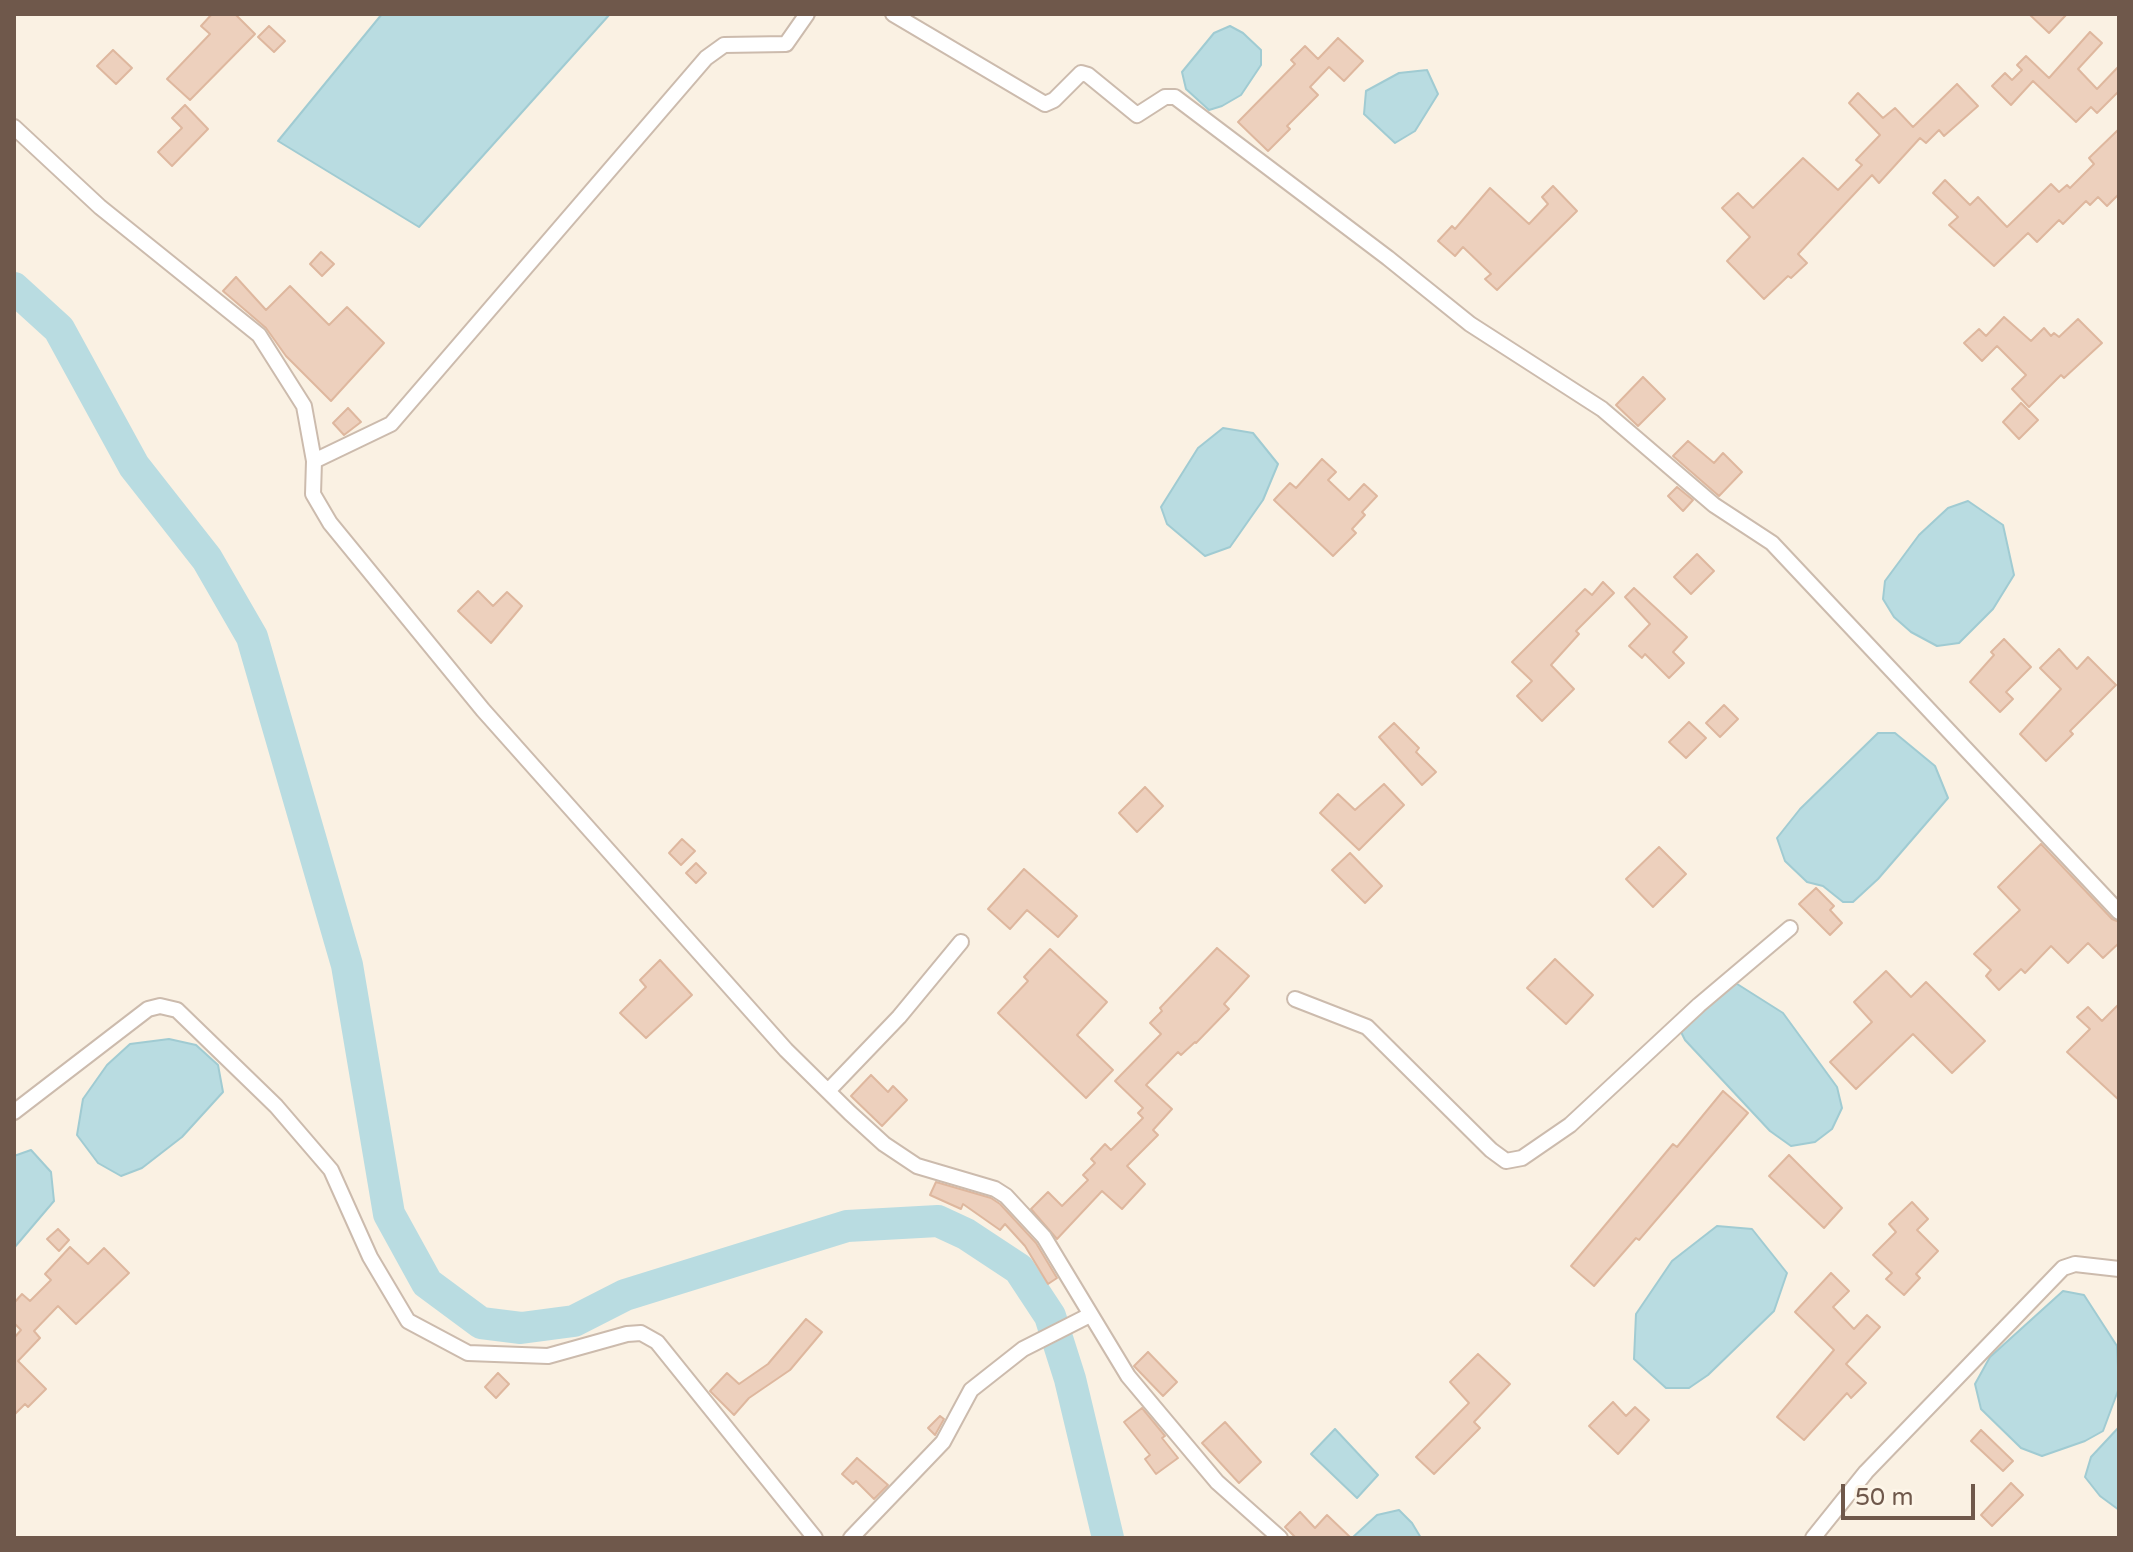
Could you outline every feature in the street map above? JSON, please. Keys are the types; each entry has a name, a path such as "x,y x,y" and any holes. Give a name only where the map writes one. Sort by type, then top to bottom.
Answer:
{"street":[{"path":"314,461 391,424 706,58 724,45 786,44 807,14"},
{"path":"893,14 1045,104 1054,100 1081,73 1088,75 1137,115 1165,97 1175,97 1470,324 1602,409 1714,505 1772,543 2119,912"},
{"path":"14,127 100,207 259,335 304,406 314,461 313,494 330,523 514,746 776,1038 884,1144 917,1166 995,1189 1006,1196 1044,1237 1086,1317 1128,1376 1217,1482 1280,1538"},
{"path":"1295,999 1367,1027 1491,1150 1506,1161 1522,1158 1570,1125 1699,1005 1790,928"},
{"path":"828,1091 899,1017 961,942"},
{"path":"14,1112 148,1009 160,1006 177,1010 276,1106 331,1170 370,1257 408,1321 468,1353 548,1356 641,1333 657,1342 815,1538"},
{"path":"1813,1538 1866,1472 2063,1268 2075,1264 2119,1269"},
{"path":"851,1538 943,1442 971,1390 1023,1349 1086,1317"}],"water":[{"path":"382,14 610,14 419,227 278,141"},
{"path":"1230,26 1243,33 1261,50 1261,65 1241,95 1209,110 1186,89 1182,72 1214,33"},
{"path":"1427,70 1438,94 1415,131 1395,143 1364,114 1366,91 1399,73"},
{"path":"1223,428 1253,433 1278,464 1263,500 1230,547 1205,556 1167,524 1161,507 1198,448"},
{"path":"1968,501 2003,525 2014,575 1993,609 1959,643 1937,646 1911,632 1894,617 1883,599 1885,581 1919,535 1948,508"},
{"path":"1878,733 1895,733 1935,766 1948,798 1878,879 1853,902 1843,902 1823,886 1807,882 1785,861 1777,838 1800,809"},
{"path":"1734,982 1783,1013 1837,1087 1842,1108 1832,1129 1815,1142 1791,1146 1770,1131 1685,1040 1681,1032"},
{"path":"169,1039 196,1045 218,1065 223,1092 182,1137 142,1168 121,1176 98,1163 77,1135 83,1099 107,1065 130,1044"},
{"path":"31,1150 51,1172 54,1201 14,1248 14,1156"},
{"path":"1717,1226 1752,1229 1787,1273 1774,1311 1708,1375 1689,1388 1666,1388 1634,1359 1636,1314 1672,1261"},
{"path":"2063,1291 2084,1295 2117,1346 2119,1388 2103,1431 2085,1441 2042,1456 2021,1448 1981,1409 1975,1384 1990,1357"},
{"path":"2119,1427 2119,1510 2100,1496 2085,1477 2091,1457"},
{"path":"1335,1429 1378,1475 1357,1498 1311,1454"},
{"path":"1399,1510 1421,1538 1352,1538 1377,1515"}],"building":[{"path":"212,14 235,14 255,34 190,100 167,79 210,34 201,26"},
{"path":"2029,14 2067,14 2049,33"},
{"path":"269,26 285,41 274,52 258,37"},
{"path":"2090,32 2102,43 2078,69 2097,89 2119,66 2119,91 2097,113 2091,107 2076,122 2033,81 2011,105 1992,86 2005,73 2012,80 2022,70 2017,65 2026,56 2049,78"},
{"path":"1338,38 1363,61 1344,81 1329,67 1310,87 1318,95 1287,126 1290,129 1268,151 1238,122 1295,64 1291,60 1305,46 1318,59"},
{"path":"113,50 132,68 116,84 97,66"},
{"path":"1957,84 1978,106 1944,136 1939,130 1926,143 1920,138 1879,183 1872,175 1798,254 1807,263 1764,299 1727,261 1750,237 1722,208 1738,193 1753,208 1803,158 1838,190 1862,165 1856,160 1880,135 1849,103 1858,93 1883,118 1895,108 1913,127"},
{"path":"185,105 208,129 172,166 158,152 182,128 172,118"},
{"path":"2119,129 2119,194 2107,206 2098,197 2090,205 2086,201 2063,224 2059,220 2037,242 2028,233 1994,266 1949,225 1958,217 1933,193 1945,180 1970,205 1978,197 2007,227 2051,184 2059,192 2067,185 2070,188 2094,164 2089,158"},
{"path":"1553,186 1577,211 1497,290 1485,279 1491,274 1463,247 1455,256 1438,241 1452,226 1455,229 1490,188 1529,224 1548,204 1542,197"},
{"path":"321,252 334,264 322,276 310,264"},
{"path":"236,277 266,310 290,286 329,325 347,307 384,343 331,401 286,356 266,328 223,291"},
{"path":"2004,317 2031,341 2044,328 2051,336 2054,333 2059,337 2078,319 2102,343 2064,378 2061,375 2029,407 2012,389 2026,375 1997,346 1982,361 1964,343 1979,329 1986,336"},
{"path":"1643,377 1665,399 1638,426 1616,405"},
{"path":"2021,403 2038,420 2019,439 2003,422"},
{"path":"348,408 361,422 344,435 333,423"},
{"path":"1688,441 1714,463 1723,453 1742,472 1719,496 1673,456"},
{"path":"1322,459 1336,472 1328,480 1349,500 1364,484 1377,496 1352,529 1356,533 1333,556 1274,500 1290,483 1296,488"},
{"path":"1677,487 1693,500 1683,511 1668,496"},
{"path":"1697,554 1714,571 1691,594 1674,577"},
{"path":"1603,582 1614,593 1576,631 1579,634 1551,665 1574,689 1542,721 1517,696 1532,681 1512,662 1585,589 1592,595"},
{"path":"1634,588 1687,637 1673,652 1684,663 1669,678 1645,654 1642,658 1629,646 1650,624 1625,597"},
{"path":"478,591 493,606 507,592 522,606 491,643 458,611"},
{"path":"2004,639 2031,667 2006,692 2013,699 2000,712 1970,682"},
{"path":"2059,649 2077,669 2088,657 2116,685 2070,731 2073,734 2046,761 2020,734 2061,689 2040,668"},
{"path":"1724,705 1738,719 1720,737 1706,723"},
{"path":"1689,722 1706,738 1686,758 1669,742"},
{"path":"1394,723 1419,748 1416,752 1436,772 1422,785 1379,737"},
{"path":"1384,784 1404,805 1359,850 1320,813 1338,794 1355,810"},
{"path":"1145,787 1163,806 1137,832 1119,813"},
{"path":"682,839 695,851 681,865 669,853"},
{"path":"2041,844 2112,919 2119,922 2119,943 2103,958 2088,943 2068,963 2051,946 2025,973 2021,969 1999,990 1986,976 1991,970 1974,954 2020,910 1998,887"},
{"path":"1659,847 1686,874 1653,907 1626,879"},
{"path":"1350,853 1382,886 1365,903 1332,870"},
{"path":"696,863 706,873 696,883 686,873"},
{"path":"1024,869 1077,916 1058,937 1027,910 1010,929 988,909"},
{"path":"1816,888 1834,906 1830,910 1842,923 1830,935 1799,904"},
{"path":"1217,948 1249,976 1224,1004 1229,1009 1196,1043 1181,1055 1178,1052 1146,1085 1172,1109 1153,1130 1158,1135 1127,1166 1145,1184 1122,1209 1102,1191 1057,1239 1031,1209 1048,1192 1062,1206 1088,1180 1083,1175 1095,1163 1091,1159 1105,1144 1111,1150 1143,1118 1138,1113 1143,1108 1115,1081 1161,1034 1150,1023 1162,1011 1160,1008"},
{"path":"1050,949 1107,1002 1077,1035 1113,1070 1086,1098 998,1013 1028,981 1024,977"},
{"path":"1555,959 1593,995 1566,1024 1527,988"},
{"path":"660,960 692,995 646,1038 620,1013 646,987 640,980"},
{"path":"1886,971 1911,997 1926,982 1985,1041 1952,1073 1913,1034 1856,1089 1830,1062 1872,1022 1854,1002"},
{"path":"2119,1004 2119,1100 2067,1052 2090,1029 2077,1017 2088,1007 2102,1021"},
{"path":"871,1075 888,1092 893,1086 907,1100 882,1126 851,1096"},
{"path":"1723,1091 1748,1113 1639,1240 1636,1238 1594,1286 1571,1266 1673,1144 1677,1147"},
{"path":"1789,1155 1842,1208 1824,1228 1769,1176"},
{"path":"936,1182 991,1198 1000,1204 1036,1243 1057,1278 1048,1284 1025,1246 1005,1224 1000,1230 963,1204 961,1209 930,1195"},
{"path":"1912,1202 1928,1219 1917,1230 1938,1251 1916,1274 1920,1278 1904,1295 1886,1279 1892,1273 1873,1255 1896,1232 1889,1224"},
{"path":"58,1229 69,1240 59,1251 47,1239"},
{"path":"70,1247 88,1264 104,1248 129,1273 76,1324 58,1306 34,1331 40,1338 18,1361 46,1389 28,1407 25,1404 14,1415 14,1338 21,1330 14,1323 14,1303 22,1294 30,1301 51,1280 45,1274"},
{"path":"1831,1273 1849,1291 1833,1307 1854,1329 1867,1315 1880,1327 1846,1364 1866,1383 1851,1398 1847,1393 1804,1440 1777,1417 1834,1350 1795,1312"},
{"path":"806,1319 822,1332 790,1370 749,1398 734,1415 710,1391 727,1373 739,1384 768,1364"},
{"path":"1148,1352 1177,1382 1163,1396 1134,1366"},
{"path":"1478,1354 1510,1384 1474,1422 1480,1428 1434,1474 1416,1457 1469,1403 1450,1382"},
{"path":"498,1373 509,1384 496,1398 485,1387"},
{"path":"1613,1402 1626,1416 1635,1407 1649,1420 1618,1454 1589,1426"},
{"path":"1142,1408 1178,1458 1156,1474 1145,1459 1150,1455 1124,1422"},
{"path":"940,1416 944,1419 935,1435 928,1428"},
{"path":"1225,1422 1261,1462 1239,1483 1202,1443"},
{"path":"1981,1430 2013,1461 2003,1471 1971,1441"},
{"path":"857,1458 888,1485 874,1499 856,1481 853,1484 842,1474"},
{"path":"2011,1483 2023,1495 1992,1526 1981,1515"},
{"path":"1300,1512 1315,1528 1327,1515 1351,1538 1296,1538 1285,1527"}],"waterway":[{"path":"14,288 59,329 134,466 207,559 252,637 347,965 389,1214 427,1283 481,1323 521,1328 574,1321 625,1295 847,1226 938,1221 966,1234 1019,1269 1050,1316 1070,1379 1108,1538"}]}
